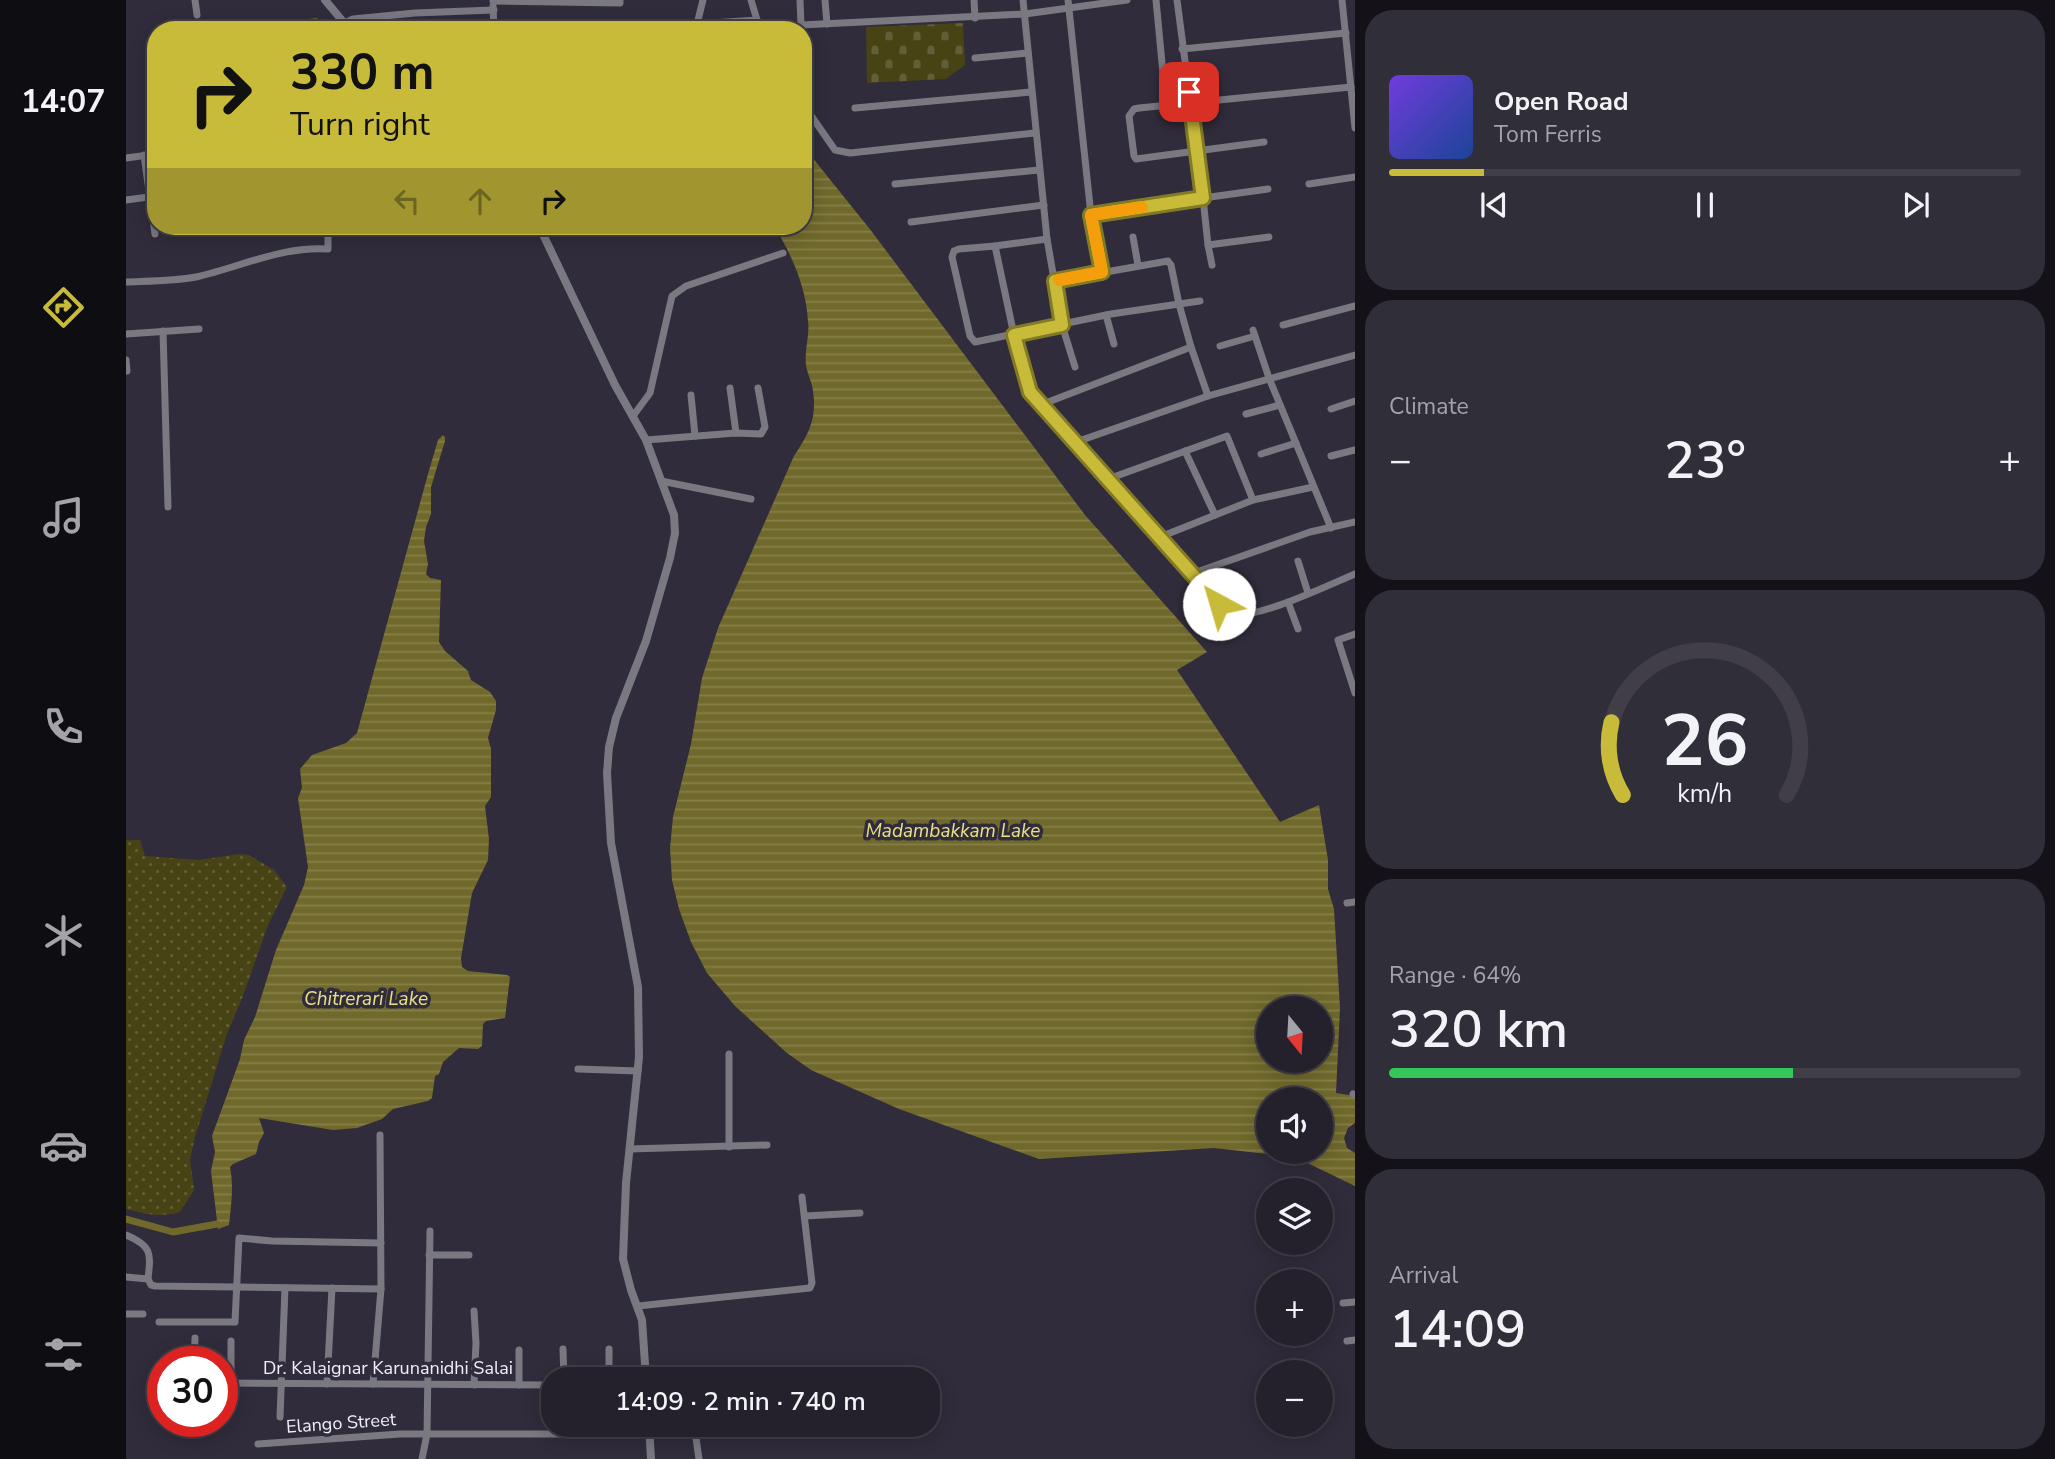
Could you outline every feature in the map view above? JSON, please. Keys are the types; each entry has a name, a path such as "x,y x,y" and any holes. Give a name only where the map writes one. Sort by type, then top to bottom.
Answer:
{"street":[{"path":"195,0 197,15"},
{"path":"325,0 344,21"},
{"path":"352,21 493,4 620,4 620,0"},
{"path":"698,21 704,0"},
{"path":"742,21 757,20 751,0"},
{"path":"800,0 801,21"},
{"path":"825,0 827,24"},
{"path":"974,0 975,18"},
{"path":"1023,0 1047,239 1062,325 1074,367"},
{"path":"812,25 975,18 1025,14 1069,4 1123,0"},
{"path":"1156,0 1164,84"},
{"path":"1177,0 1212,265"},
{"path":"1342,0 1352,67 1355,128"},
{"path":"1069,4 1091,215 1102,272"},
{"path":"1182,49 1346,33"},
{"path":"975,58 1028,52"},
{"path":"1264,142 1139,159 1134,156 1129,116 1139,108 1351,87"},
{"path":"855,108 1031,92"},
{"path":"812,117 835,150 850,153 1035,133"},
{"path":"144,155 147,169"},
{"path":"126,158 147,155"},
{"path":"895,184 1039,170"},
{"path":"1309,184 1355,177"},
{"path":"1091,215 1268,189"},
{"path":"126,200 147,197"},
{"path":"911,222 1044,205"},
{"path":"126,282 195,277 277,252 309,247 328,248 328,235"},
{"path":"543,235 615,385 646,440 674,516 675,533 646,641 612,731 607,773 611,843 638,987 639,1071 630,1149 623,1259 642,1320 645,1367"},
{"path":"1133,237 1138,265"},
{"path":"1208,245 1269,237"},
{"path":"1047,239 959,248 954,251 952,257 971,339 977,342 1106,315 1200,301"},
{"path":"995,246 1014,335 1030,392 1219,604 1232,614 1245,615 1288,602 1355,574"},
{"path":"634,416 650,393 672,296 677,290 783,253"},
{"path":"1055,281 1138,265 1164,261 1170,263 1191,347 1208,396"},
{"path":"1283,325 1355,306"},
{"path":"1106,315 1114,344"},
{"path":"126,334 200,329"},
{"path":"163,331 168,507"},
{"path":"1220,346 1254,333 1269,378 1331,528"},
{"path":"1043,404 1191,347"},
{"path":"1076,442 1208,396 1355,355"},
{"path":"126,360 127,371"},
{"path":"730,388 736,433"},
{"path":"646,440 736,433 761,434 765,430 758,388"},
{"path":"691,395 695,436"},
{"path":"1331,409 1355,401"},
{"path":"1247,414 1280,405"},
{"path":"1108,480 1228,436 1252,500"},
{"path":"1261,454 1296,443"},
{"path":"1331,456 1355,450"},
{"path":"1185,451 1214,515"},
{"path":"661,481 751,499"},
{"path":"1160,537 1252,500 1313,486"},
{"path":"1194,573 1310,532 1355,522"},
{"path":"1298,561 1308,593"},
{"path":"1288,602 1298,629"},
{"path":"1355,634 1338,640 1355,692"},
{"path":"729,1054 729,1147"},
{"path":"578,1069 639,1071"},
{"path":"373,1384 381,1289 380,1135"},
{"path":"630,1149 767,1145"},
{"path":"638,1306 808,1289 812,1283 802,1197"},
{"path":"805,1216 860,1213"},
{"path":"422,1459 427,1434 430,1231"},
{"path":"126,1235 143,1243 147,1249 150,1255 148,1279 151,1285 155,1286 381,1289"},
{"path":"159,1322 235,1323 239,1238 381,1243"},
{"path":"429,1255 469,1255"},
{"path":"126,1278 148,1279"},
{"path":"280,1417 285,1288"},
{"path":"327,1384 332,1289"},
{"path":"1343,1303 1355,1302"},
{"path":"474,1311 474,1385"},
{"path":"126,1314 143,1314"},
{"path":"195,1338 195,1346"},
{"path":"231,1341 231,1346"},
{"path":"563,1349 564,1367"},
{"path":"609,1349 609,1367"},
{"path":"519,1350 519,1385"},
{"name":"Dr. Kalaignar Karunanidhi Salai","path":"238,1383 541,1385"},
{"name":"Elango Street","path":"258,1444 400,1434 541,1431"},
{"path":"650,1437 651,1459"},
{"path":"696,1437 699,1459"}],"green space":[{"path":"963,23 965,65 946,79 867,83 866,27"},
{"path":"126,840 140,840 145,856 199,860 249,855 274,870 287,887 268,925 227,1034 195,1137 190,1160 194,1190 180,1212 166,1215 126,1209"}],"water":[{"path":"317,18 319,21 292,21"},
{"name":"Madambakkam Lake","path":"812,157 869,228 1085,515 1207,652 1177,670 1280,822 1319,805 1328,860 1328,889 1334,909 1340,1008 1336,1093 1355,1096 1355,1123 1348,1128 1344,1138 1347,1148 1355,1153 1355,1186 1309,1164 1333,1164 1333,1087 1256,1087 1256,1153 1214,1148 1039,1159 899,1109 811,1070 787,1053 735,1006 707,973 691,942 672,880 670,848 673,817 691,744 702,678 718,628 813,418 813,391 806,360 807,308 792,260 779,235 812,235"},
{"name":"Chitrerari Lake","path":"443,435 445,441 431,487 431,514 424,541 428,564 426,574 430,578 441,580 439,642 445,651 468,671 471,680 490,692 496,701 488,738 491,749 491,797 485,806 489,839 488,860 472,893 461,958 462,967 468,971 510,977 505,1018 486,1021 483,1024 482,1046 478,1049 459,1048 443,1062 439,1074 435,1076 432,1098 428,1101 393,1109 382,1119 357,1128 333,1130 259,1118 264,1133 256,1154 230,1167 232,1189 229,1225 218,1229 211,1171 215,1152 212,1136 276,950 304,885 308,867 298,798 302,788 300,769 312,755 346,743 357,733 428,474 438,440"}],"waterway":[{"path":"126,1219 173,1232 217,1224"}],"slow traffic":[{"path":"1059,280 1102,272 1091,215 1142,207"}],"route":[{"path":"1189,92 1203,198 1091,215 1102,272 1055,281 1062,325 1014,335 1030,392 1219,604"}]}
